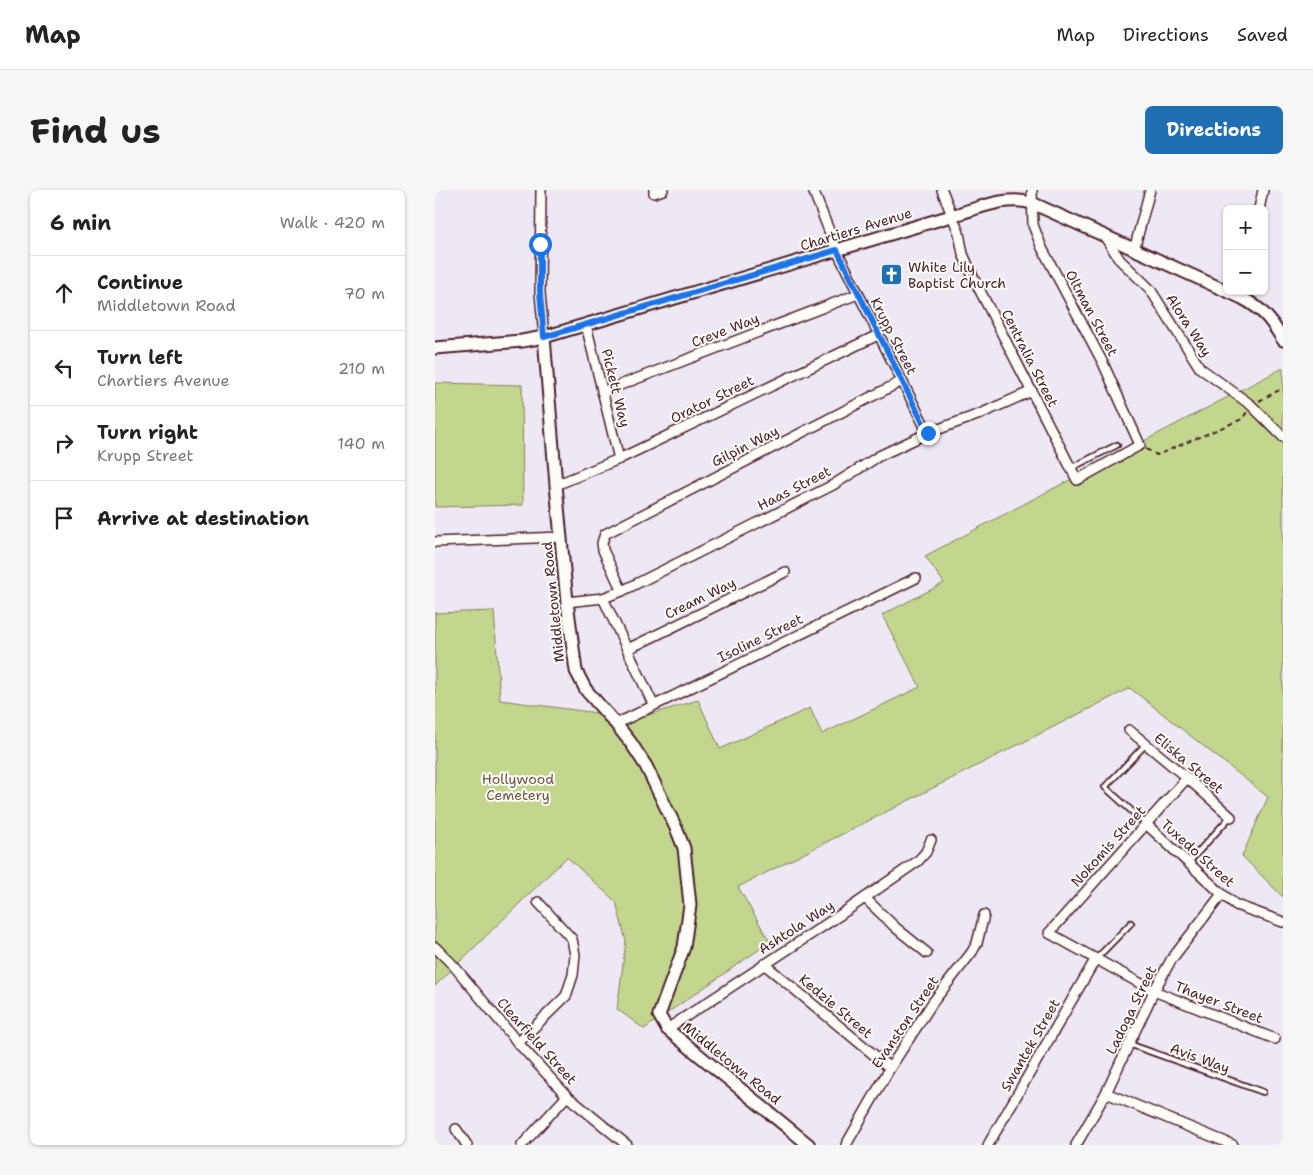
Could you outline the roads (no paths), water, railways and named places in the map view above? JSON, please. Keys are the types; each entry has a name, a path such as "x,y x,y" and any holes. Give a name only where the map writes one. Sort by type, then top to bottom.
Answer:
{"street":[{"name":"Middletown Road","path":"541,190 540,293 556,485 574,661 579,680 631,743 646,766 676,828 683,848 690,905 684,947 659,1014 667,1028 809,1145"},
{"path":"654,190 654,192 663,190"},
{"name":"Krupp Street","path":"813,190 837,250 928,433"},
{"name":"Centralia Street","path":"942,190 959,233 963,254 974,279 1077,480"},
{"name":"Oltman Street","path":"1032,190 1033,224 1042,248 1103,363 1140,445 1077,480"},
{"path":"1134,250 1150,190"},
{"path":"1260,205 1263,190"},
{"name":"Chartiers Avenue","path":"435,348 522,341 544,337 1009,200 1032,203 1134,250 1223,287"},
{"name":"Alora Way","path":"1105,237 1120,260 1150,289 1201,368 1251,405 1283,437"},
{"name":"Creve Way","path":"602,392 858,294"},
{"name":"Chartiers Avenue","path":"1243,295 1271,320 1283,340"},
{"name":"Pickett Way","path":"586,325 619,459"},
{"name":"Orator Street","path":"556,485 619,459 878,335"},
{"name":"Gilpin Way","path":"622,591 603,550 603,538 613,528 902,381"},
{"name":"Haas Street","path":"567,602 603,598 622,591 833,485 879,456 928,433 980,414 1032,391"},
{"path":"435,542 561,537"},
{"name":"Cream Way","path":"628,649 785,572"},
{"name":"Isoline Street","path":"616,724 653,704 915,578"},
{"path":"603,598 653,704"},
{"name":"Eliska Street","path":"1129,730 1231,817"},
{"name":"Nokomis Street","path":"1049,933 1187,778"},
{"name":"Tuxedo Street","path":"1146,824 1236,905 1283,922"},
{"name":"Ashtola Way","path":"667,1028 918,861 926,852 931,840"},
{"name":"Ladoga Street","path":"1076,1145 1105,1094 1154,991 1171,960 1222,894"},
{"path":"865,898 896,928 927,953"},
{"path":"518,1043 566,996 573,975 575,955 572,939 538,902"},
{"name":"Evanston Street","path":"846,1145 890,1068 933,1002 972,952 977,943 985,915"},
{"name":"Thayer Street","path":"1049,933 1154,991 1275,1039"},
{"name":"Clearfield Street","path":"435,947 454,966 518,1043 567,1096 627,1145"},
{"name":"Swantek Street","path":"988,1145 1095,960"},
{"name":"Kedzie Street","path":"764,964 890,1068"},
{"path":"1105,1094 1233,1145"},
{"path":"522,1145 567,1096"},
{"path":"456,1129 467,1145"}],"lane":[{"path":"1071,468 1117,445"},
{"name":"Tuxedo Street","path":"1146,744 1105,787 1146,824"},
{"path":"1189,862 1231,817"},
{"path":"1095,960 1131,923"},
{"name":"Avis Way","path":"1129,1044 1263,1092"}],"place":[{"name":"White Lily Baptist Church","path":"892,275"}],"park label":[{"name":"Hollywood Cemetery","path":"518,788"}]}
